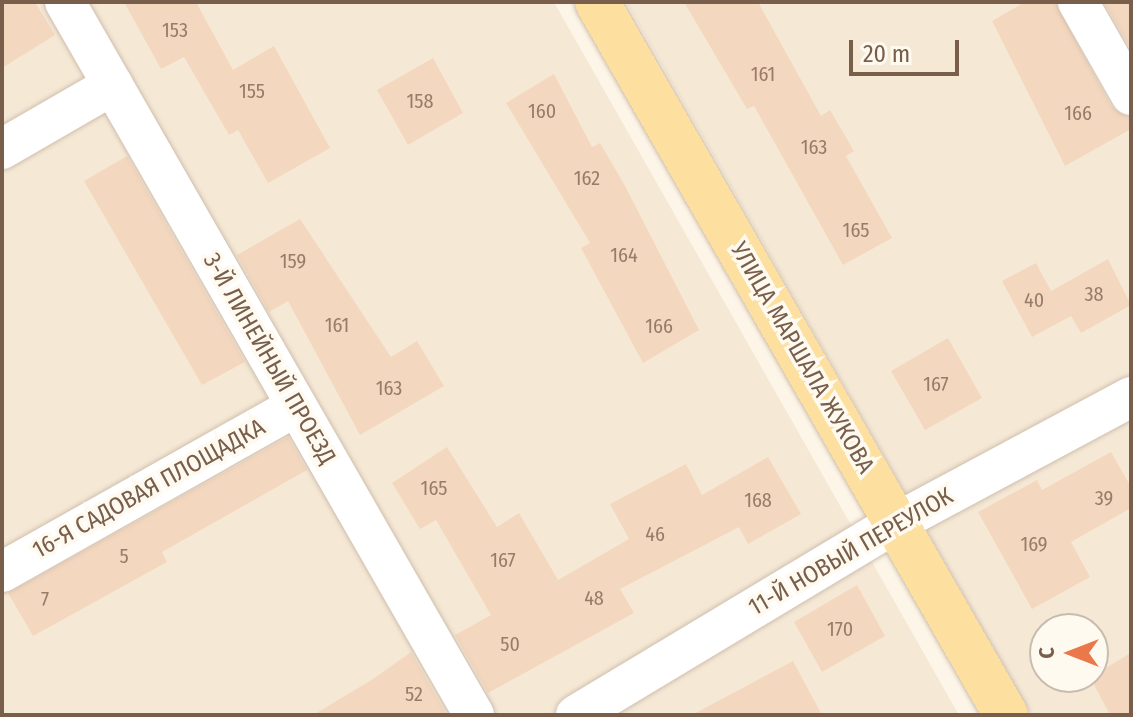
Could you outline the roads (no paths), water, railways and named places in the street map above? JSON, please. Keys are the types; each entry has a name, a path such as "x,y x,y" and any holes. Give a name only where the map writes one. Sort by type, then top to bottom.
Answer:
{"main road":[{"name":"УЛИЦА МАРШАЛА ЖУКОВА","path":"597,2 1006,715"}],"street":[{"name":"3-Й ЛИНЕЙНЫЙ ПРОЕЗД","path":"65,2 474,715"},
{"path":"1078,2 1131,95"},
{"path":"2,149 113,85"},
{"name":"11-Й НОВЫЙ ПЕРЕУЛОК","path":"576,715 896,523 1131,397"},
{"name":"16-Я САДОВАЯ ПЛОЩАДКА","path":"2,572 297,406"}]}
